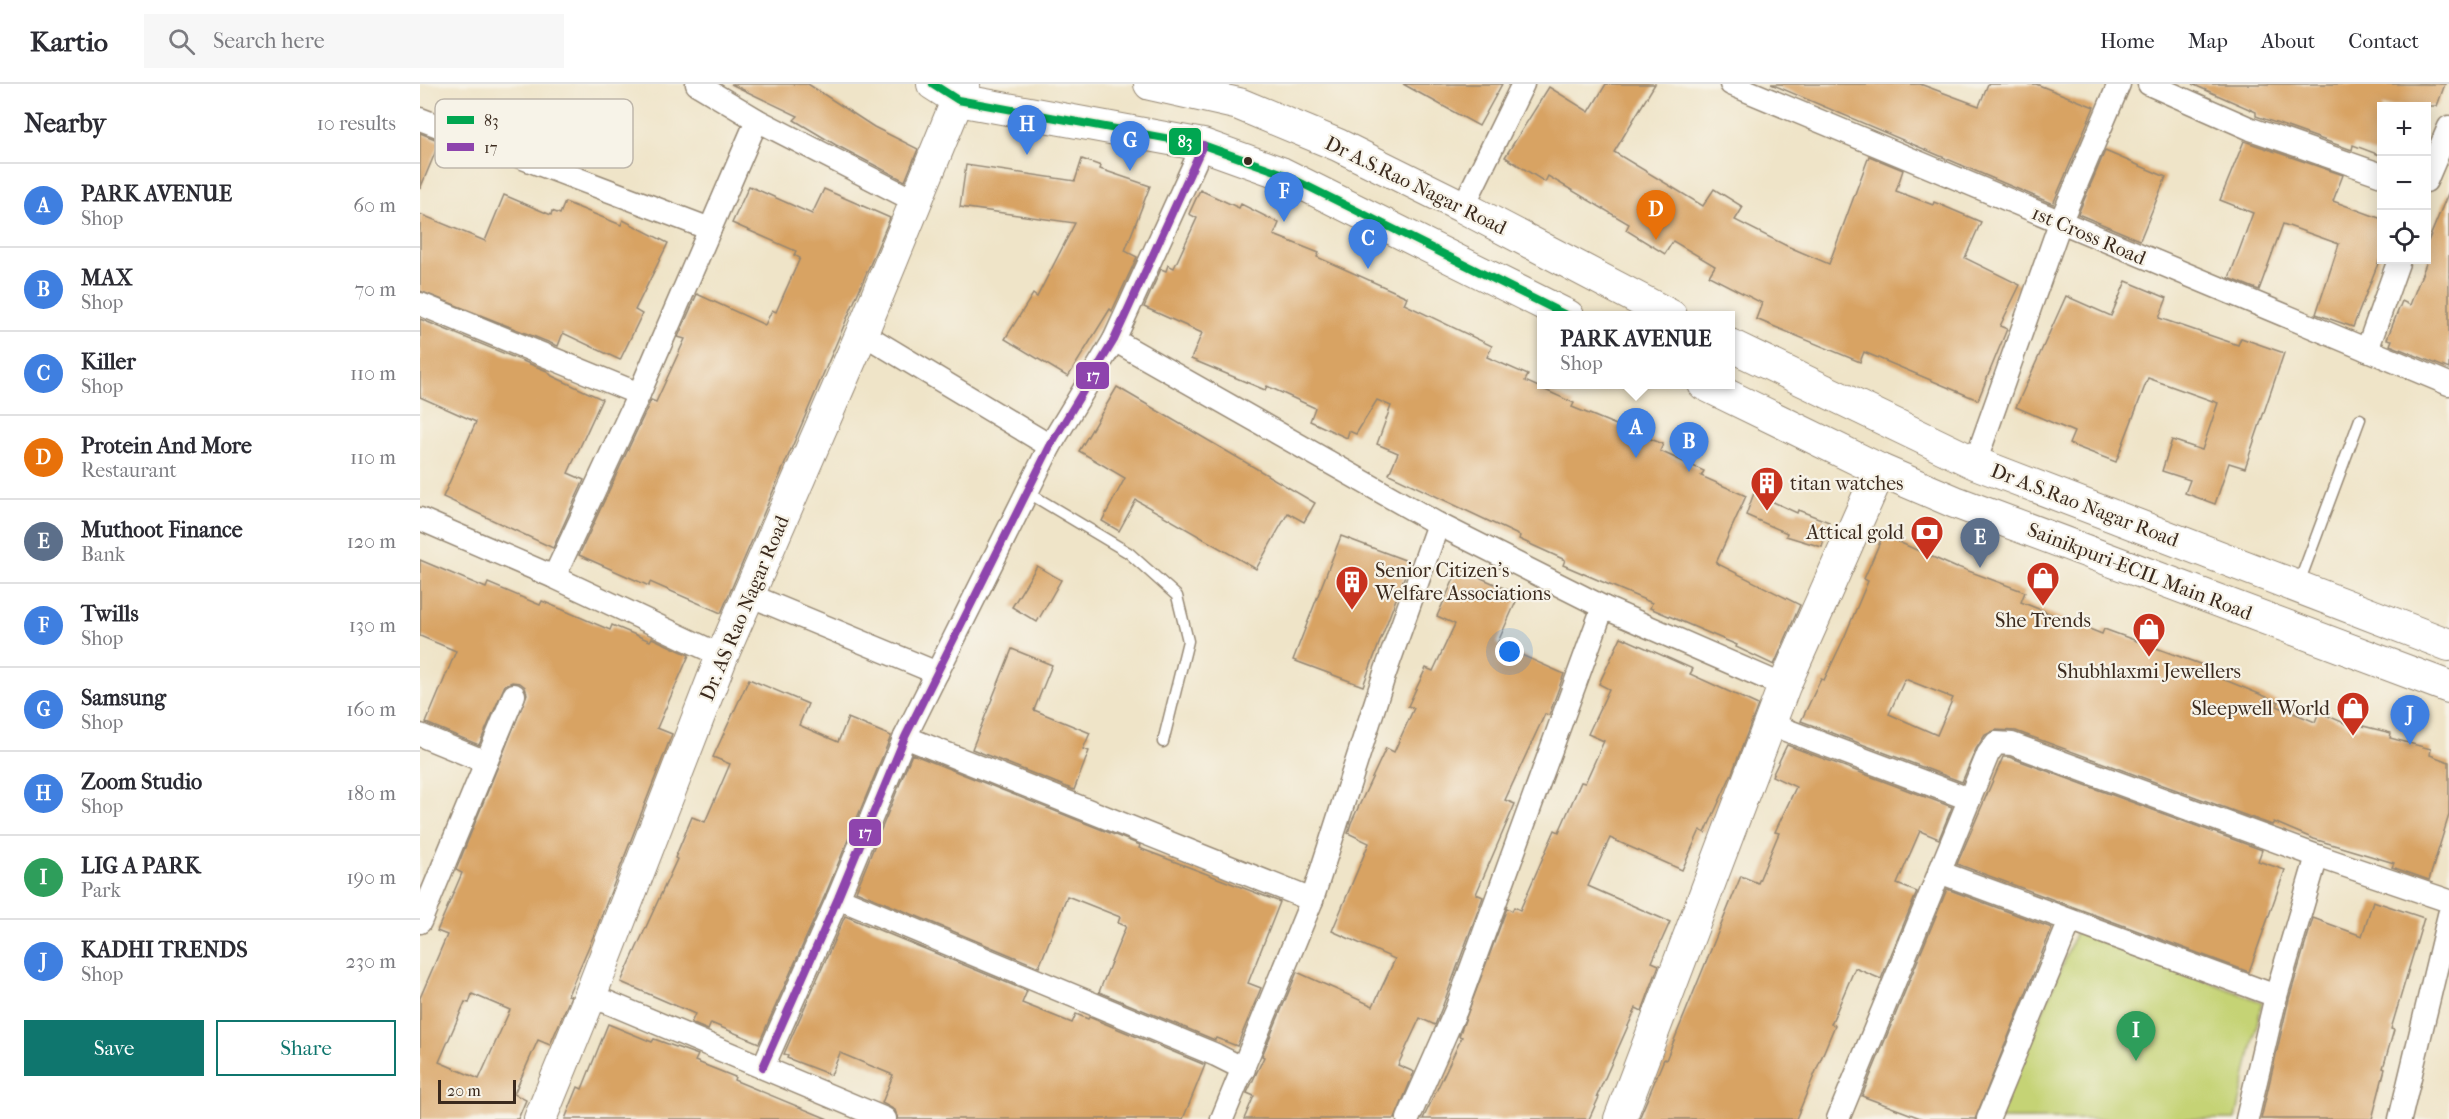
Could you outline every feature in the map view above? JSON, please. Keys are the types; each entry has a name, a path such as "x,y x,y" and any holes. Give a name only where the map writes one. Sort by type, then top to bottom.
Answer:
{"main road":[{"name":"Dr A.S.Rao Nagar Road","path":"1150,84 1239,104 1338,145 1663,311"},
{"path":"952,89 1203,145 1281,173 1560,311"},
{"name":"Dr. AS Rao Nagar Road","path":"540,1119 722,656 917,202 952,89"},
{"name":"Dr A.S.Rao Nagar Road","path":"1735,347 1975,463 2449,645"},
{"name":"Sainikpuri-ECIL Main Road","path":"1714,389 1880,470 1977,510 2449,687"},
{"path":"1620,1119 1784,686 1880,470"}],"street":[{"path":"697,84 757,120 917,202"},
{"path":"1462,207 1523,84"},
{"name":"1st Cross Road","path":"1731,84 2449,384"},
{"path":"1975,463 2060,223 2119,84"},
{"path":"2149,84 2251,129 2377,173"},
{"path":"420,119 435,125"},
{"path":"554,577 639,394 757,120"},
{"path":"2431,171 2449,127"},
{"path":"763,1067 906,737 1050,446 1114,340 1203,145"},
{"path":"549,168 710,229"},
{"path":"2367,350 2398,264"},
{"path":"420,304 639,394"},
{"path":"862,333 1050,446"},
{"path":"1114,340 1438,524 1603,607 1784,686"},
{"path":"420,519 554,577 722,656"},
{"path":"1222,1119 1312,900 1385,673 1438,524"},
{"path":"749,595 937,673"},
{"path":"1408,1119 1456,1010 1603,607"},
{"path":"420,922 514,695"},
{"path":"1770,724 1969,799"},
{"path":"420,735 486,762"},
{"path":"906,737 1312,900"},
{"path":"1846,1117 1939,872 1988,754 1996,743 2012,744 2317,856 2449,901"},
{"path":"2247,1119 2276,996 2317,856"},
{"path":"1939,872 2276,996"},
{"path":"838,898 1216,1054 1244,1069"},
{"path":"2400,1119 2449,915"},
{"path":"1988,1119 2070,921"},
{"path":"589,999 607,1002 885,1119"}],"lane":[{"path":"2297,586 2360,419"},
{"path":"1027,492 1129,552 1177,596 1188,641 1163,742"}],"green space":[{"path":"2076,932 2262,1002 2236,1119 1998,1119"}],"building":[{"path":"731,84 808,84 874,127 918,149 905,181 794,120 798,116"},
{"path":"1403,84 1502,84 1479,126"},
{"path":"1606,84 1655,84 1614,152 1703,206 1714,189 1743,207 1735,220 1829,264 1869,156 1903,170 1896,191 1933,205 1934,202 1981,222 1965,258 2020,285 2000,326 2007,329 1978,400 1864,352 1860,362 1756,319 1762,303 1709,276 1715,266 1673,241 1665,254 1626,230 1629,224 1548,176 1545,182 1505,157 1549,87 1589,112"},
{"path":"1771,84 1920,84 1979,106 1988,84 2036,84 2094,107 2053,204"},
{"path":"2192,84 2445,84 2437,106 2431,106 2431,102 2377,102 2377,154 2353,145 2352,150 2256,116 2256,112"},
{"path":"420,133 435,139 435,153 420,189"},
{"path":"2244,141 2343,175 2333,201 2377,217 2378,264 2353,327 2316,314 2339,244 2283,224 2259,290 2229,278 2253,213 2220,200"},
{"path":"2105,151 2166,177 2140,240 2078,214"},
{"path":"1082,159 1101,166 1100,169 1150,186 1125,251 1137,257 1112,311 1110,309 1068,377 1005,339 1033,294 1037,297 1075,223 960,207 966,165 1075,181"},
{"path":"749,186 812,214 824,189 890,218 721,613 650,582 649,586 579,555 651,400 656,402 685,339 678,337 697,294 765,325 772,310 776,312 800,258 794,255 796,251 732,223"},
{"path":"1200,190 1239,208 1241,204 1279,223 1274,235 1319,253 1317,257 1407,297 1404,304 1492,346 1487,357 1528,375 1525,381 1537,386 1537,389 1543,389 1574,403 1572,407 1663,444 1660,451 1704,471 1701,476 1746,496 1716,563 1800,605 1774,665 1736,647 1737,645 1650,608 1652,603 1563,565 1565,560 1519,539 1520,536 1389,474 1398,453 1377,444 1391,406 1377,400 1356,434 1349,431 1347,438 1310,421 1315,408 1267,386 1265,390 1191,359 1202,333 1144,307 1161,269 1166,271 1168,265 1174,268 1197,218 1189,214"},
{"path":"2449,191 2449,369 2390,345 2392,340 2387,339 2402,301 2410,305 2426,264 2431,264 2431,234"},
{"path":"504,195 551,215 552,211 560,214 565,202 621,225 623,220 668,243 635,310 642,314 620,360 563,333 558,346 420,291 420,214 485,241"},
{"path":"2126,281 2167,298 2159,318 2238,345 2241,338 2284,353 2245,468 2229,463 2215,504 2185,493 2190,480 2162,471 2172,440 2202,450 2218,403 2148,378 2116,462 2069,444 2074,432 2016,407 2066,296 2111,316"},
{"path":"420,319 547,371 552,376 602,399 568,473 584,480 553,548 443,497 476,422 420,397"},
{"path":"1117,387 1315,503 1304,522 1288,513 1256,569 1136,500 1119,531 1102,521 1125,478 1079,451"},
{"path":"1754,493 1797,513 1798,510 1829,522 1822,547 1786,536 1787,533 1746,515"},
{"path":"1883,535 1957,568 2025,592 2021,602 2102,634 2104,629 2208,667 2205,672 2279,702 2277,706 2315,722 2319,712 2358,729 2359,725 2391,733 2390,738 2431,749 2430,755 2449,762 2449,815 2429,880 2392,867 2394,863 2314,839 2274,822 2272,825 2016,731 1996,730 1985,735 1976,749 1962,782 1801,721 1844,638 1868,581 1864,579","holes":["1905,679 1953,698 1937,735 1889,714"]},
{"name":"Senior Citizen's Welfare Associations","path":"1341,536 1410,562 1363,686 1293,660"},
{"path":"420,560 486,588 488,583 540,605 542,601 610,630 612,625 650,641 652,638 689,655 657,728 672,734 596,930 568,995 571,996 550,1045 538,1040 514,1094 526,1100 518,1119 420,1119 420,998 447,935 437,931 462,873 456,870 527,694 525,687 520,683 512,682 505,685 479,745 426,723 456,651 420,636","holes":["472,994 510,1010 479,1079 439,1062 465,1002 469,1003"]},
{"path":"1037,566 1061,580 1037,622 1012,607"},
{"path":"1459,568 1519,595 1497,644 1564,674 1549,715 1545,714 1505,800 1515,804 1476,894 1483,897 1443,1005 1435,1025 1420,1018 1398,1065 1414,1072 1395,1119 1244,1119 1254,1096 1247,1093 1264,1057 1262,1056 1297,972 1373,1006 1395,959 1332,931 1369,843 1348,833 1386,748 1394,752 1414,708 1408,706 1426,668 1433,671 1455,624 1437,616"},
{"path":"1621,637 1693,669 1690,674 1758,705 1732,773 1705,833 1700,830 1682,870 1610,838 1588,886 1670,922 1652,962 1659,965 1642,1011 1636,1008 1589,1119 1423,1119 1462,1037 1459,1036 1507,908 1512,911 1514,907 1520,910 1555,830 1559,832 1581,782 1585,783 1604,741 1588,734 1609,689 1599,684"},
{"path":"1012,649 1052,665 1034,710 1090,733 1083,749 1089,751 1074,790 972,749"},
{"path":"749,679 808,704 799,725 838,742 848,718 891,736 826,893 759,1043 711,1023 708,1030 691,1023 695,1014 621,982 677,859 675,858 692,817 705,822 730,764 713,757"},
{"path":"1787,745 1952,807 1939,839 1920,831 1897,884 1917,892 1881,979 1855,968 1831,1024 1835,1025 1796,1119 1639,1119 1664,1059 1666,1060 1741,876 1758,883 1779,833 1775,832 1796,787 1772,776"},
{"path":"912,754 1140,845 1139,848 1280,902 1248,983 1261,988 1237,1046 1216,1038 1215,1040 1099,992 1126,926 1118,923 1120,917 1067,896 1039,967 856,891"},
{"path":"2003,757 2009,757 2262,850 2258,861 2285,870 2249,972 1957,864"},
{"path":"1947,889 2052,928 1975,1119 1923,1119 1862,1096"},
{"path":"2373,901 2424,918 2391,1029 2394,1030 2372,1119 2261,1119 2289,999 2313,918 2362,936"},
{"path":"845,916 1027,991 1022,1003 1072,1023 1076,1014 1088,1019 1089,1017 1205,1065 1183,1119 898,1119 895,1110 882,1103 893,1075 840,1053 831,1075 787,1058 788,1055 784,1054"},
{"path":"608,1024 652,1042 654,1039 698,1055 695,1061 735,1077 734,1080 828,1119 565,1119 578,1087 582,1089"}],"transit line":[{"name":"83","path":"933,84 958,100 1203,145 1281,173 1558,311"},
{"name":"17","path":"763,1067 838,898 905,737 1050,446 1114,340 1203,145"}],"place":[{"name":"Zoom Studio","path":"1027,155"},
{"name":"Samsung","path":"1130,171"},
{"name":"Twills","path":"1284,222"},
{"name":"Protein And More","path":"1656,240"},
{"name":"Killer","path":"1368,269"},
{"name":"PARK AVENUE","path":"1636,458"},
{"name":"MAX","path":"1689,472"},
{"name":"titan watches","path":"1767,512"},
{"name":"Attical gold","path":"1927,561"},
{"name":"Muthoot Finance","path":"1980,568"},
{"name":"She Trends","path":"2043,607"},
{"name":"Senior Citizen's Welfare Associations","path":"1352,611"},
{"name":"Shubhlaxmi Jewellers","path":"2149,658"},
{"name":"Sleepwell World","path":"2353,737"},
{"name":"KADHI TRENDS","path":"2410,745"},
{"name":"LIG A PARK","path":"2136,1061"}]}
